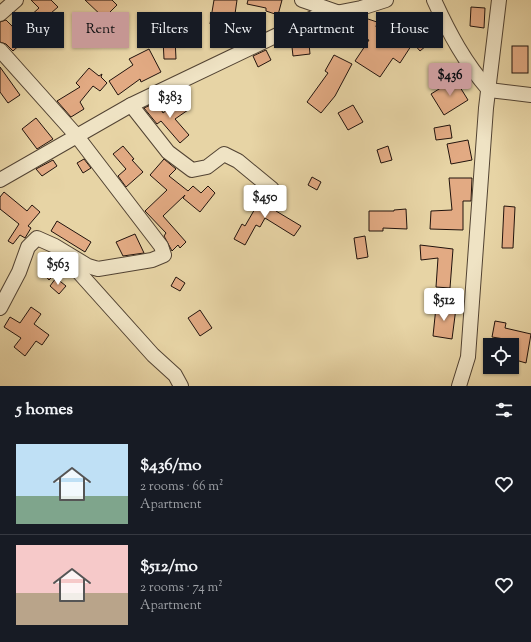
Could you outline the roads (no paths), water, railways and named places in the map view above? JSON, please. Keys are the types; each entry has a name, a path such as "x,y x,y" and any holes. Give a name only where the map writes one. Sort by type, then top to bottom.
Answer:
{"street":[{"path":"0,14 16,0"},
{"path":"302,0 339,12 361,8 386,0"},
{"path":"434,0 453,40 474,73 489,90 531,95"},
{"path":"459,386 468,357 473,277 489,90 499,0"},
{"path":"0,180 76,135 131,105 274,37"},
{"path":"0,50 76,135 161,246 164,254 152,260 98,269 88,266 55,246 37,238 28,247 19,272 0,308"},
{"path":"131,105 168,152 192,170 207,166 224,154 238,161 272,189"},
{"path":"55,246 153,355 175,375 181,386"}]}
